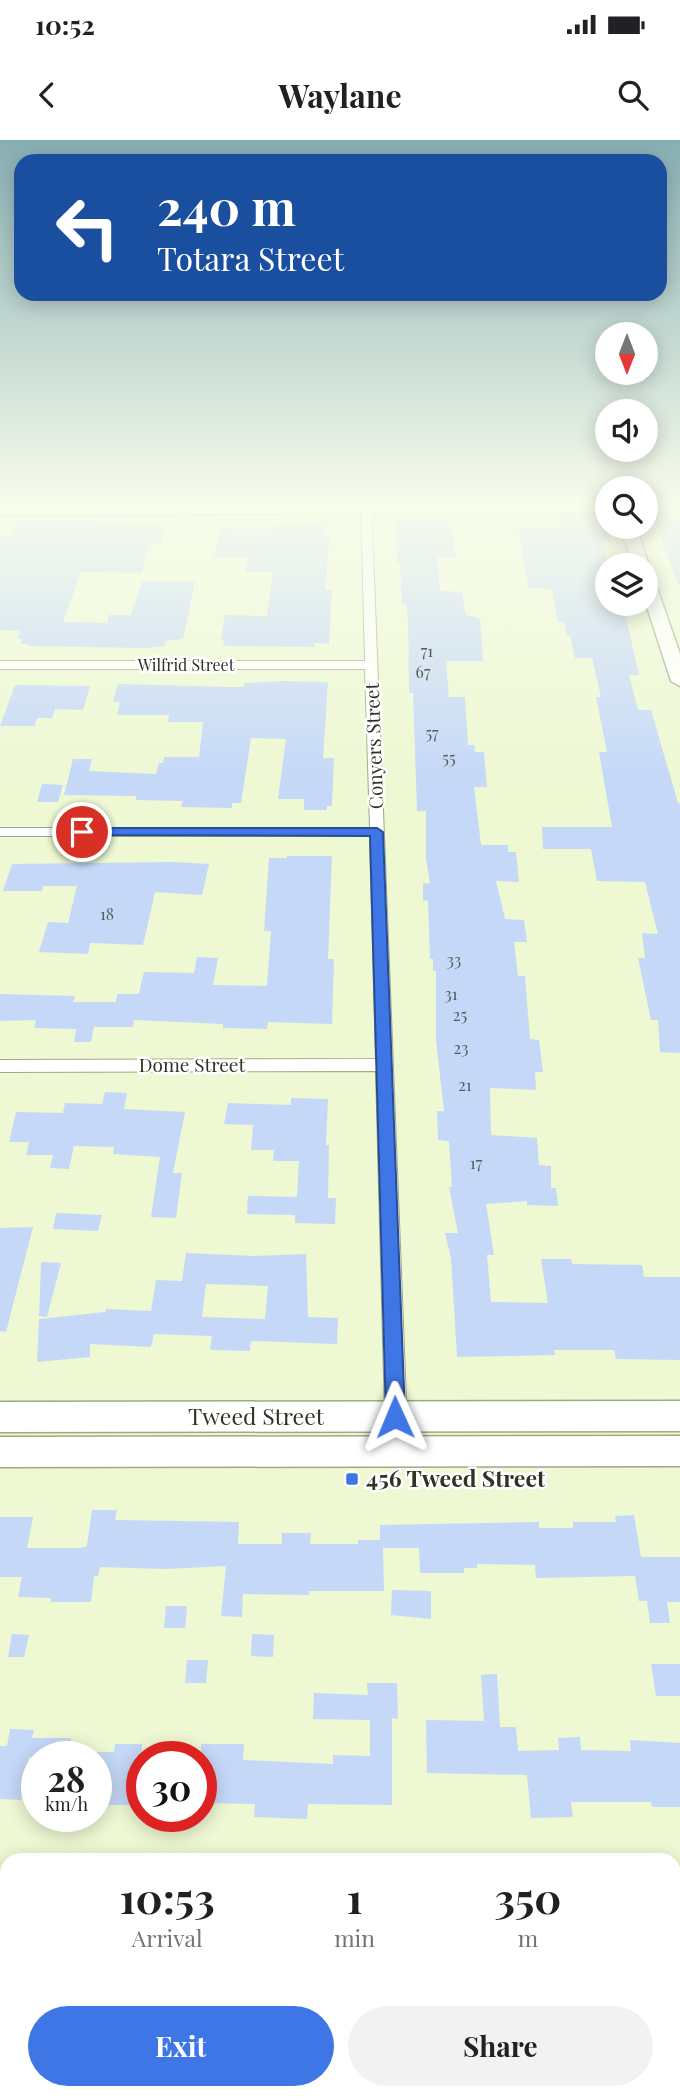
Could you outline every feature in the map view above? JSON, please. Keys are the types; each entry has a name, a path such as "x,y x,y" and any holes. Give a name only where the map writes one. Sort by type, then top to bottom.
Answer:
{"main road":[{"path":"658,615 680,681"},
{"name":"Tweed Street","path":"0,1417 680,1416"},
{"name":"Tweed Street","path":"0,1452 680,1451"}],"street":[{"name":"Conyers Street","path":"369,593 397,1452"},
{"name":"Wilfrid Street","path":"0,665 372,665"},
{"path":"0,832 377,832"},
{"name":"Dome Street","path":"0,1066 384,1065"}],"building":[{"path":"0,593 73,593 63,622 107,623 109,615 131,615 138,593 193,593 183,639 165,641 165,646 28,646 29,644 20,644 22,639 17,639 20,631 0,630"},
{"path":"270,593 332,593 329,644 314,643 314,647 223,646 224,640 221,640 225,615 267,616"},
{"path":"401,593 462,593 466,615 480,618 483,661 446,661 449,697 465,697 468,745 474,745 475,752 484,752 487,787 474,787 481,845 508,845 508,852 516,852 519,882 496,881 505,919 524,920 527,942 514,942 518,976 525,976 530,1039 539,1040 543,1072 535,1072 536,1090 490,1088 491,1135 537,1138 539,1165 551,1166 551,1188 556,1188 558,1206 527,1205 527,1201 486,1204 494,1255 487,1255 491,1302 548,1303 541,1259 571,1259 572,1264 642,1265 644,1277 680,1277 680,1360 616,1359 614,1350 554,1350 555,1355 457,1357 451,1258 445,1233 458,1233 449,1187 452,1187 449,1141 438,1140 437,1111 444,1111 436,1040 436,971 433,971 433,959 430,959 428,901 423,900 423,883 430,884 426,858 426,811 417,811 413,693 409,693 408,619 406,604 402,604"},
{"path":"553,593 595,593 595,616 626,616 639,675 629,675 638,710 651,710 680,803 680,1053 660,1052 658,1020 651,1020 638,958 645,958 642,933 658,934 645,882 597,881 591,849 543,849 542,827 612,827 599,752 607,752 596,697 601,697 592,658 575,658 564,622 558,622"},
{"path":"328,682 323,758 334,758 332,806 327,806 327,810 304,810 304,799 278,799 286,739 251,738 241,803 232,803 232,808 181,807 183,801 136,800 136,796 64,795 73,759 92,759 89,771 156,774 164,757 199,757 203,722 168,722 169,715 117,715 120,702 113,702 118,684 244,687 244,683"},
{"path":"15,685 90,686 83,710 55,709 52,718 37,718 35,726 0,726"},
{"path":"42,784 63,785 58,802 37,802"},
{"path":"332,856 328,959 334,959 332,1024 268,1022 267,1029 134,1020 133,1027 94,1027 91,1042 74,1042 76,1029 34,1028 36,1020 0,1021 0,994 75,996 73,1002 116,1002 117,994 139,994 144,972 194,973 197,957 218,958 213,985 267,986 271,931 264,931 269,858"},
{"path":"12,864 209,864 202,895 155,892 143,945 90,943 88,954 39,952 48,922 68,923 77,886 43,886 42,891 3,891"},
{"path":"105,1092 127,1093 124,1109 185,1112 173,1173 182,1173 176,1218 151,1217 160,1157 113,1154 114,1147 74,1146 69,1169 50,1168 53,1155 26,1155 29,1142 9,1142 16,1112 63,1113 65,1103 102,1104"},
{"path":"291,1098 328,1099 328,1198 336,1198 335,1224 295,1223 295,1215 247,1214 248,1196 297,1197 299,1161 273,1161 274,1150 251,1150 253,1125 224,1124 228,1103 291,1105"},
{"path":"56,1213 102,1215 98,1231 53,1229"},
{"path":"33,1227 6,1332 0,1331 0,1228"},
{"path":"186,1253 255,1256 306,1254 308,1317 338,1318 337,1344 251,1341 250,1351 210,1350 212,1336 154,1334 151,1347 90,1344 90,1357 37,1362 39,1319 105,1312 106,1309 151,1311 156,1280 182,1281","holes":["206,1284 268,1286 265,1319 202,1317"]},
{"path":"41,1262 61,1263 47,1317 39,1316"},
{"path":"92,1510 117,1510 115,1520 239,1522 238,1544 282,1544 282,1533 311,1533 310,1544 358,1544 358,1540 380,1540 380,1525 539,1522 539,1528 573,1528 573,1522 616,1522 615,1516 634,1515 641,1557 680,1557 680,1602 667,1602 670,1623 650,1623 647,1601 639,1601 635,1576 536,1578 535,1565 477,1564 477,1568 464,1568 464,1573 420,1573 419,1548 383,1548 384,1591 309,1591 309,1595 243,1594 242,1617 221,1616 226,1566 164,1569 100,1567 98,1576 94,1576 91,1602 51,1602 51,1598 18,1597 22,1577 0,1577 0,1517 33,1517 27,1548 80,1548 87,1546"},
{"path":"392,1590 431,1591 431,1619 391,1615"},
{"path":"166,1606 187,1606 185,1628 164,1628"},
{"path":"12,1634 29,1635 24,1657 8,1657"},
{"path":"252,1634 274,1635 273,1657 251,1656"},
{"path":"187,1660 208,1660 206,1683 185,1683"},
{"path":"651,1664 680,1664 680,1696 656,1696"},
{"path":"497,1674 500,1727 516,1727 518,1751 559,1750 558,1738 580,1737 581,1750 631,1751 630,1740 680,1743 680,1807 652,1807 651,1802 571,1802 573,1817 531,1818 527,1775 427,1773 426,1720 484,1721 481,1675"},
{"path":"367,1683 397,1683 398,1719 392,1718 392,1805 308,1804 307,1819 254,1817 255,1804 217,1803 217,1744 244,1744 243,1760 333,1764 333,1755 370,1756 370,1720 313,1719 314,1693 368,1695"},
{"path":"10,1729 34,1730 32,1738 71,1738 71,1741 21,1741 21,1800 0,1799 0,1746 7,1746"},
{"path":"115,1744 126,1744 126,1805 112,1805"}],"place":[{"name":"456 Tweed Street","path":"352,1479"}],"route":[{"path":"82,832 377,832 395,1417"}]}
